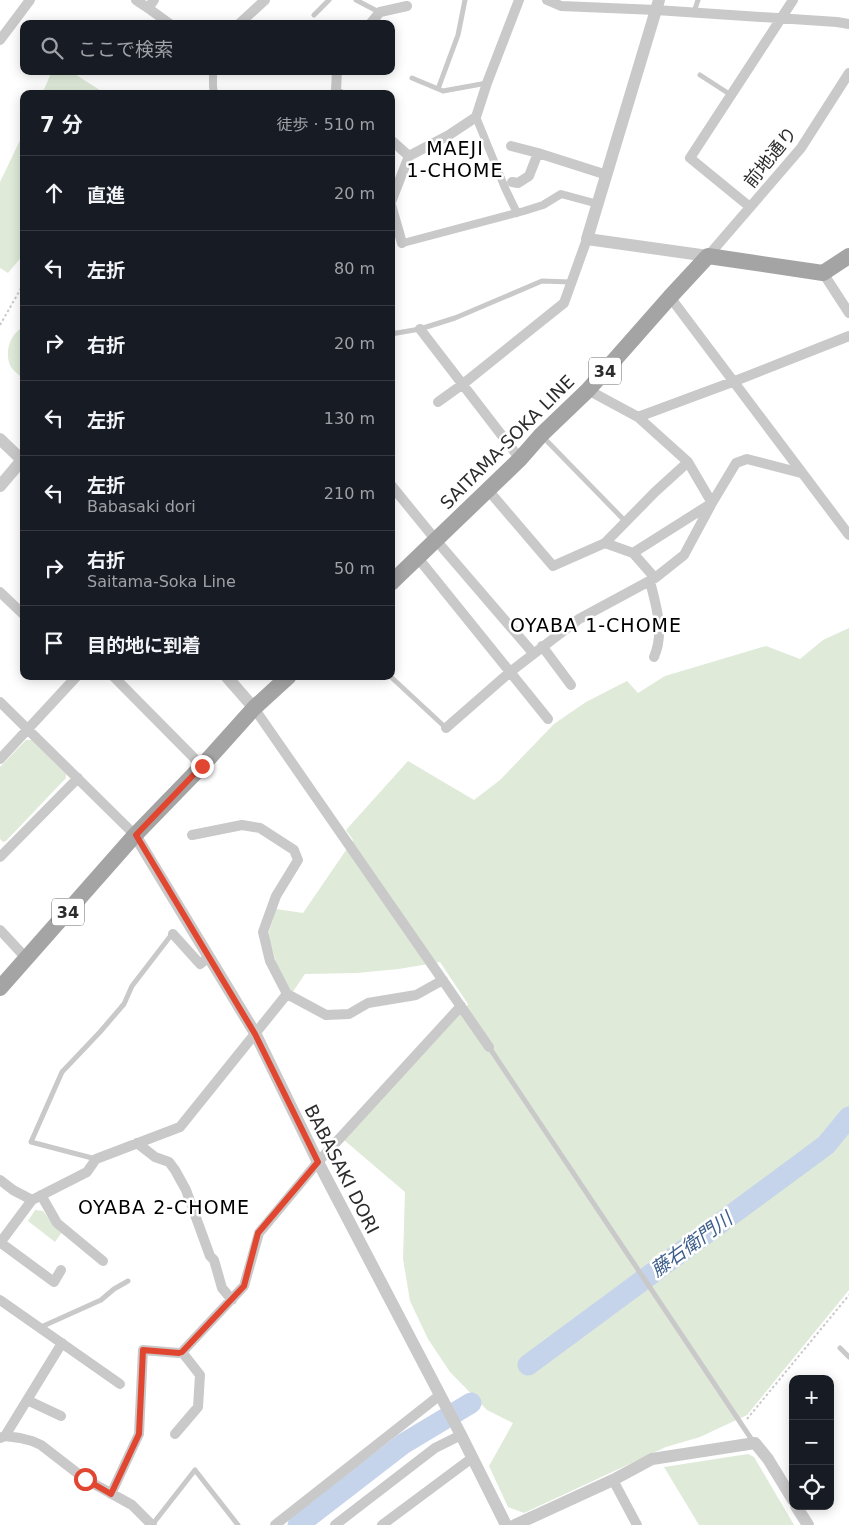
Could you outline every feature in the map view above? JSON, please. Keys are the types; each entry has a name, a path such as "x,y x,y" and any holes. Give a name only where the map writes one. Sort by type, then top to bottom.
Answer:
{"main road":[{"path":"708,256 823,273 849,256"},
{"name":"SAITAMA-SOKA LINE","path":"395,578 520,459 541,435 588,390 708,256"},
{"name":"34","path":"0,988 136,835 254,708 285,680"}],"street":[{"path":"0,40 30,0"},
{"path":"136,0 151,4 166,20"},
{"path":"243,20 265,0"},
{"path":"395,193 409,156 450,135 476,117 487,83 520,0"},
{"path":"547,0 561,6 657,5 694,12 849,24"},
{"path":"750,207 690,158 793,0"},
{"path":"438,402 564,303 598,204 657,5"},
{"path":"373,20 380,12 407,6"},
{"name":"前地通り","path":"708,256 801,148 849,73"},
{"path":"213,75 214,90"},
{"path":"336,90 337,75"},
{"path":"476,117 517,213"},
{"path":"395,144 409,156"},
{"path":"512,146 607,175"},
{"path":"512,182 518,183 529,176 538,153"},
{"path":"395,226 398,244 517,213 542,205 561,194 598,204"},
{"path":"587,239 708,256"},
{"path":"823,273 849,313"},
{"path":"670,297 849,535"},
{"path":"420,329 520,459"},
{"path":"638,417 735,382 849,336"},
{"path":"588,390 638,417 688,462 712,503"},
{"path":"0,439 20,457"},
{"path":"446,728 533,653 579,619 652,579 684,555 736,463 747,459 802,473"},
{"path":"488,490 553,566 606,543 625,521 688,462"},
{"path":"0,486 20,463"},
{"path":"395,490 533,653"},
{"path":"633,553 712,503"},
{"path":"606,543 633,553 652,579 660,637 654,657"},
{"path":"418,558 548,719"},
{"path":"0,592 20,610"},
{"path":"542,646 571,685"},
{"path":"0,759 73,680"},
{"path":"117,680 202,766"},
{"path":"230,680 254,708 489,1046"},
{"path":"0,702 136,835"},
{"path":"2,852 78,778"},
{"path":"192,835 242,825 260,828 294,850 298,860 276,896 263,932 270,961 287,994 326,1015 349,1014 368,1003 416,995 443,980"},
{"name":"BABASAKI DORI","path":"136,835 255,1034 318,1162 506,1525"},
{"path":"0,930 26,958"},
{"path":"173,934 200,964 209,957"},
{"path":"61,1270 54,1282 0,1243 37,1197 87,1172 96,1158 180,1127 287,994"},
{"path":"111,1494 139,1434 143,1350 182,1352 232,1300 244,1286 258,1233 318,1162 461,1006"},
{"path":"137,1143 154,1157 169,1162 175,1170 186,1190 210,1256 214,1260 222,1288 232,1300"},
{"path":"0,1180 12,1190 37,1197 57,1223 103,1261"},
{"path":"0,1300 120,1384"},
{"path":"62,1343 2,1437 32,1441 41,1445 85,1479 132,1505 152,1525"},
{"path":"175,1434 198,1407 200,1375 182,1352"},
{"path":"276,1525 441,1397"},
{"path":"27,1400 60,1416"},
{"path":"335,1525 458,1430"},
{"path":"515,1525 613,1480 652,1459 755,1443 768,1459 789,1493"},
{"path":"382,1525 472,1458"},
{"path":"613,1480 637,1525"},
{"path":"799,1510 808,1525"}],"lane":[{"path":"314,15 329,0"},
{"path":"356,0 380,12"},
{"path":"438,89 458,35 465,0"},
{"path":"694,12 698,0"},
{"path":"700,75 731,95"},
{"path":"412,78 443,91 487,83"},
{"path":"395,333 420,329 456,318 542,281 571,282"},
{"path":"541,435 625,521"},
{"path":"394,680 446,728"},
{"path":"96,1158 31,1142 62,1072 124,1004 132,986 173,934"},
{"path":"489,1046 755,1443"},
{"path":"40,1328 101,1300 114,1288 128,1281"},
{"path":"840,1348 849,1356"},
{"path":"152,1525 195,1470 238,1525"}],"path":[{"path":"0,325 20,290"},
{"path":"742,1425 849,1295"}],"green space":[{"path":"50,75 76,75 100,90 44,90"},
{"path":"20,140 20,259 8,273 0,268 0,182"},
{"path":"19,329 20,376 11,367 8,360 8,348 12,338"},
{"path":"849,628 849,1290 747,1415 700,1437 666,1447 524,1513 508,1507 489,1466 513,1423 487,1410 450,1372 428,1339 410,1301 403,1259 405,1192 344,1140 468,1004 440,962 399,969 357,973 305,974 292,993 277,965 268,935 276,909 303,913 353,840 346,830 408,761 474,800 500,780 554,724 586,702 627,681 638,693 665,676 766,646 800,659 823,640"},
{"path":"26,740 32,740 66,774 66,778 3,842 0,839 0,767"},
{"path":"35,1210 43,1211 62,1232 55,1242 28,1221"},
{"path":"748,1454 754,1457 794,1525 699,1525 664,1467"}],"waterway":[{"name":"藤右衛門川","path":"528,1365 826,1145 849,1117"},
{"name":"藤右衛門川","path":"298,1525 403,1444 471,1403"}],"district":[{"name":"MAEJI 1-CHOME","path":"455,159"},
{"name":"OYABA 1-CHOME","path":"596,625"},
{"name":"OYABA 2-CHOME","path":"164,1207"}],"route":[{"path":"85,1479 111,1494 139,1434 143,1350 182,1352 232,1300 244,1286 258,1233 318,1162 255,1034 136,835 202,766"}]}
